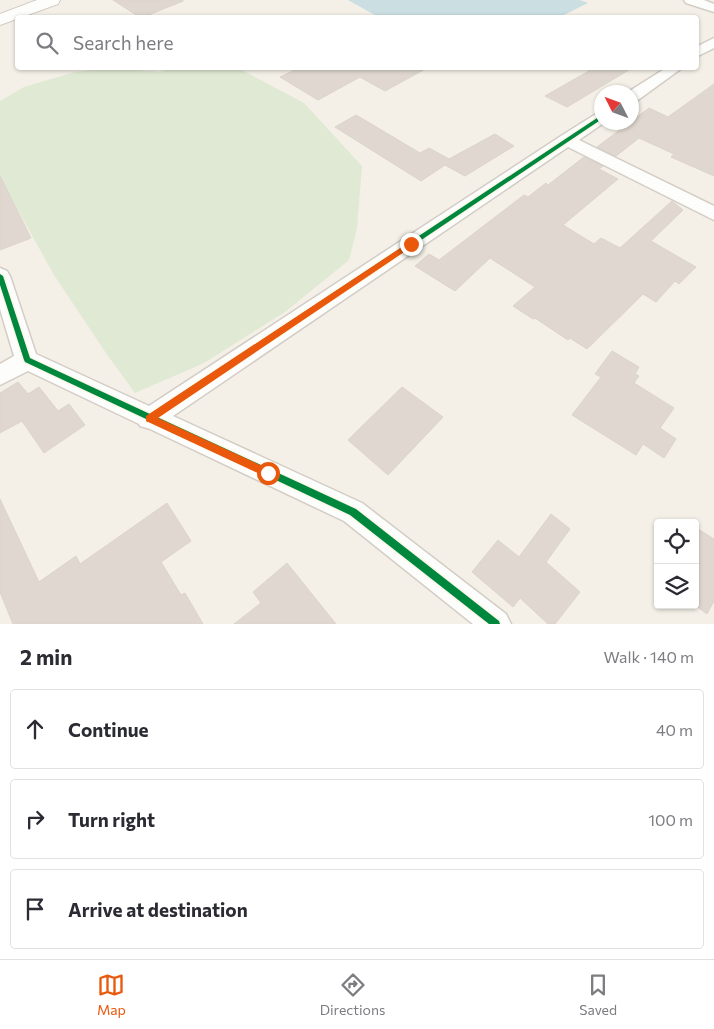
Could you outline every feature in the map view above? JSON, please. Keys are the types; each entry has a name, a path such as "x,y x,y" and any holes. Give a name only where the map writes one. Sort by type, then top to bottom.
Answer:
{"main road":[{"path":"0,20 52,0"}],"street":[{"path":"691,0 714,8"},
{"path":"699,51 714,42"},
{"path":"639,92 672,70"},
{"path":"149,419 594,122"},
{"path":"567,140 714,214"},
{"path":"0,276 27,360 149,419 353,512 496,624"},
{"path":"0,375 27,360"}],"green space":[{"path":"94,70 160,72 166,70 242,70 304,103 362,166 357,228 349,260 285,312 204,363 135,393 54,275 0,178 0,101 24,87 75,72"}],"shaded area":[{"path":"348,0 580,0 588,3 564,15 375,15"}],"building":[{"path":"113,0 183,0 148,15 136,15"},
{"path":"295,70 423,70 385,91 360,77 318,100 280,77"},
{"path":"590,70 629,70 604,85 594,85 594,91 567,107 545,96"},
{"path":"714,84 714,176 671,157 674,154 639,138 616,156 597,147 620,130 639,130 639,116 649,108 668,117"},
{"path":"356,115 420,153 429,148 449,159 495,134 514,146 465,176 445,165 421,181 335,127"},
{"path":"584,157 603,166 599,169 618,179 563,225 594,244 601,238 620,248 672,201 683,210 651,241 696,267 679,284 675,281 656,302 643,294 587,349 570,338 568,340 513,306 535,287 490,258 455,291 415,266 429,254 439,260 524,195 528,197 546,183 548,185"},
{"path":"0,176 31,238 0,250"},
{"path":"612,351 639,367 635,374 639,376 634,383 674,408 660,428 676,439 664,458 643,444 636,455 572,415 601,377 595,374"},
{"path":"18,382 28,394 39,387 58,411 69,404 85,425 44,453 22,421 0,433 0,393"},
{"path":"402,387 443,417 388,475 348,440"},
{"path":"0,499 39,582 76,556 80,564 167,503 191,541 161,562 181,595 185,593 203,624 13,624 0,592"},
{"path":"551,514 570,529 546,562 580,592 555,624 548,624 520,598 513,607 472,572 498,540 519,557"},
{"path":"699,530 714,539 714,601 707,614 699,608"},
{"path":"287,563 336,624 234,624 261,603 253,592"}],"cycle path":[{"path":"149,419 594,122"},
{"path":"0,276 27,360 353,512 496,624"}],"route":[{"path":"268,473 149,419 411,244"}]}
